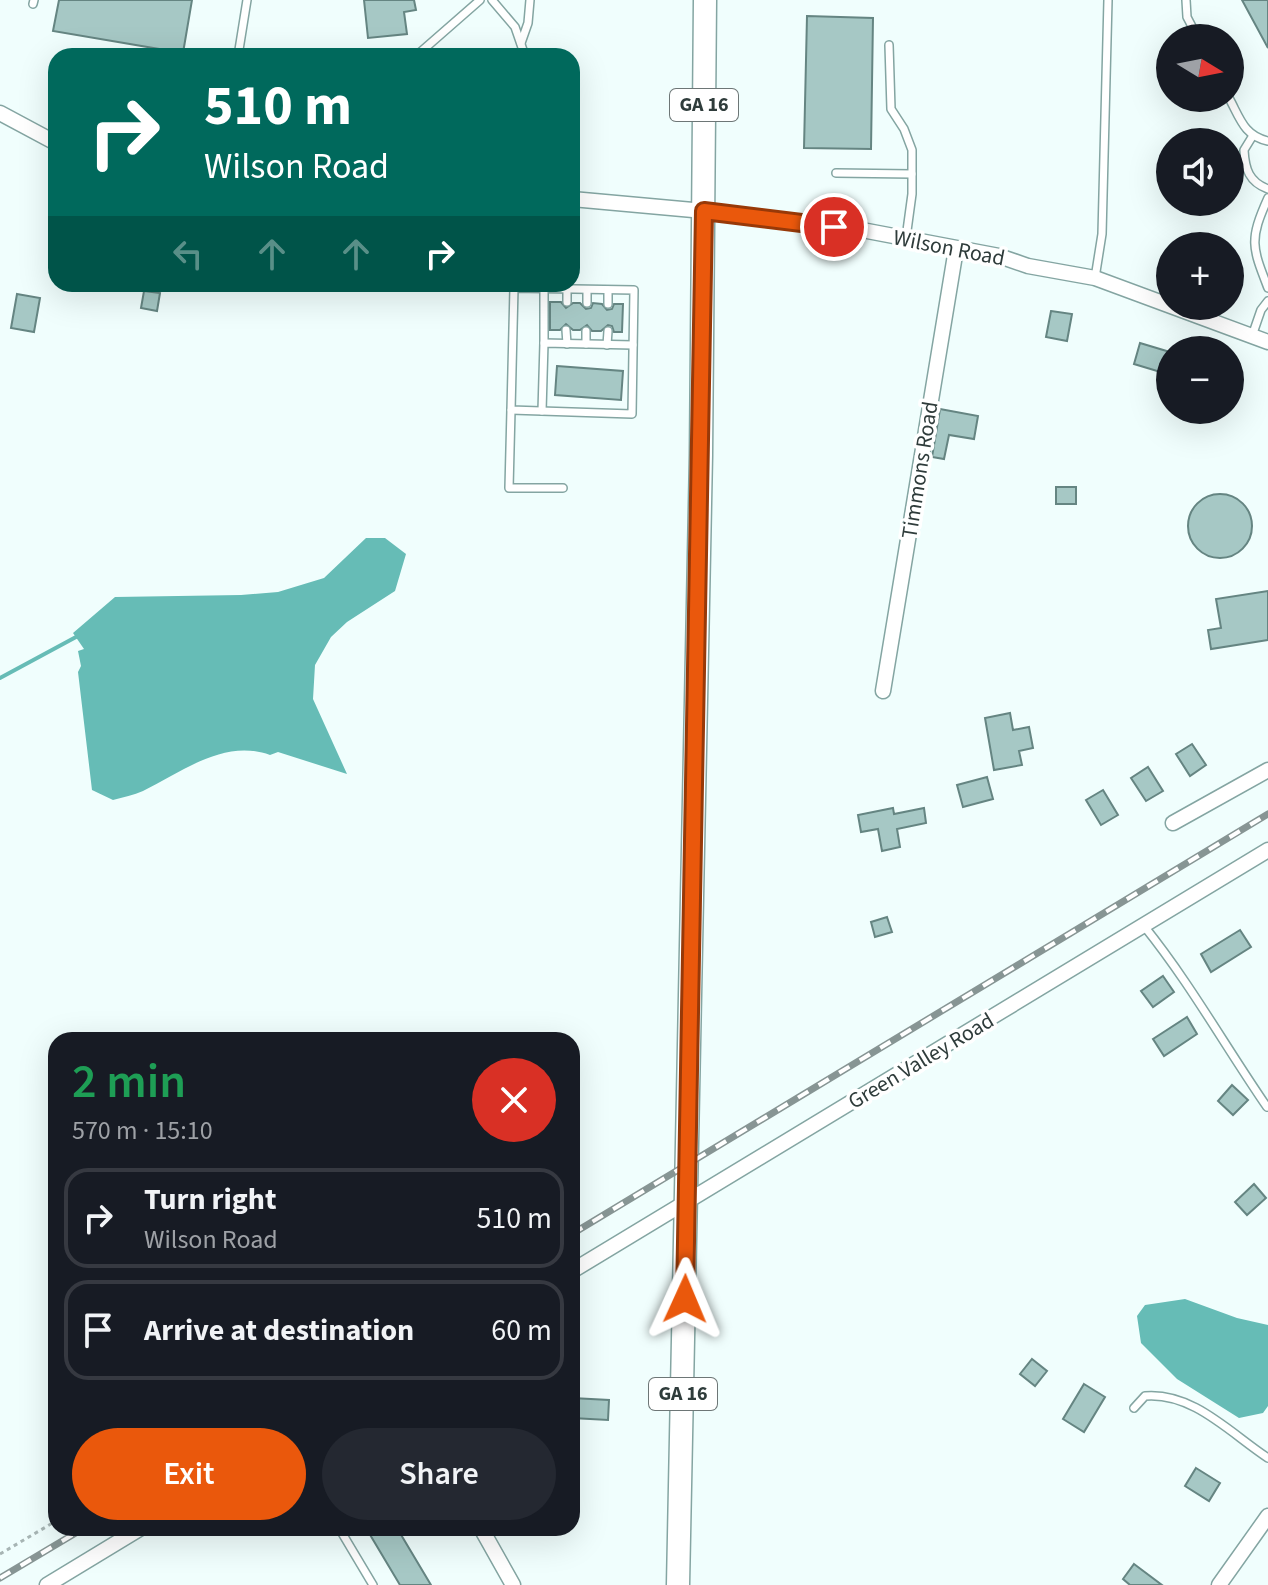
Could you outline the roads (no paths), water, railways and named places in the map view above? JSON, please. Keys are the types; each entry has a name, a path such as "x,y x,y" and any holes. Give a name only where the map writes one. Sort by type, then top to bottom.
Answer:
{"main road":[{"name":"GA 16","path":"678,1585 704,211 705,0"}],"street":[{"path":"0,113 48,139"},
{"name":"Wilson Road","path":"580,200 862,230 956,249 1095,278 1268,341"},
{"name":"Timmons Road","path":"883,691 956,249"},
{"path":"1173,823 1268,770"},
{"name":"Green Valley Road","path":"580,1266 1268,850"},
{"path":"1219,1585 1268,1516"},
{"path":"47,1585 128,1536"},
{"path":"485,1536 513,1585"}],"lane":[{"path":"239,48 247,0"},
{"path":"425,48 480,0"},
{"path":"492,0 515,27 523,48"},
{"path":"521,43 528,23 530,0"},
{"path":"1095,278 1102,234 1108,0"},
{"path":"1186,0 1191,24"},
{"path":"889,45 891,109 904,129 912,150 912,194 905,240"},
{"path":"1236,112 1252,137 1268,141"},
{"path":"1252,137 1244,150 1248,172 1254,182 1268,189"},
{"path":"836,173 912,174"},
{"path":"1268,198 1253,237 1268,288"},
{"path":"511,410 632,414 634,290 580,290"},
{"path":"587,290 587,303"},
{"path":"608,290 608,304"},
{"path":"514,292 509,488 563,488"},
{"path":"542,411 544,292"},
{"path":"567,292 567,302"},
{"path":"1252,336 1261,310 1268,301"},
{"path":"566,330 567,344"},
{"path":"586,331 586,344"},
{"path":"607,345 608,331"},
{"path":"544,343 633,345"},
{"path":"1144,926 1181,972 1217,1033 1267,1107"},
{"path":"1134,1408 1145,1396 1159,1395 1182,1400 1268,1458"},
{"path":"344,1536 373,1585"}],"water":[{"path":"366,538 385,538 406,554 395,591 347,622 331,637 315,665 313,699 347,774 278,752 270,755 236,751 204,760 128,796 113,800 92,790 78,672 81,666 78,651 84,649 73,633 115,597 278,592 324,578"},
{"path":"1185,1299 1237,1318 1268,1325 1268,1406 1263,1413 1239,1418 1177,1379 1141,1343 1137,1316 1145,1305"}],"waterway":[{"path":"0,678 76,637"}],"railway":[{"path":"580,1229 1268,814"},
{"path":"0,1578 71,1536"}]}
